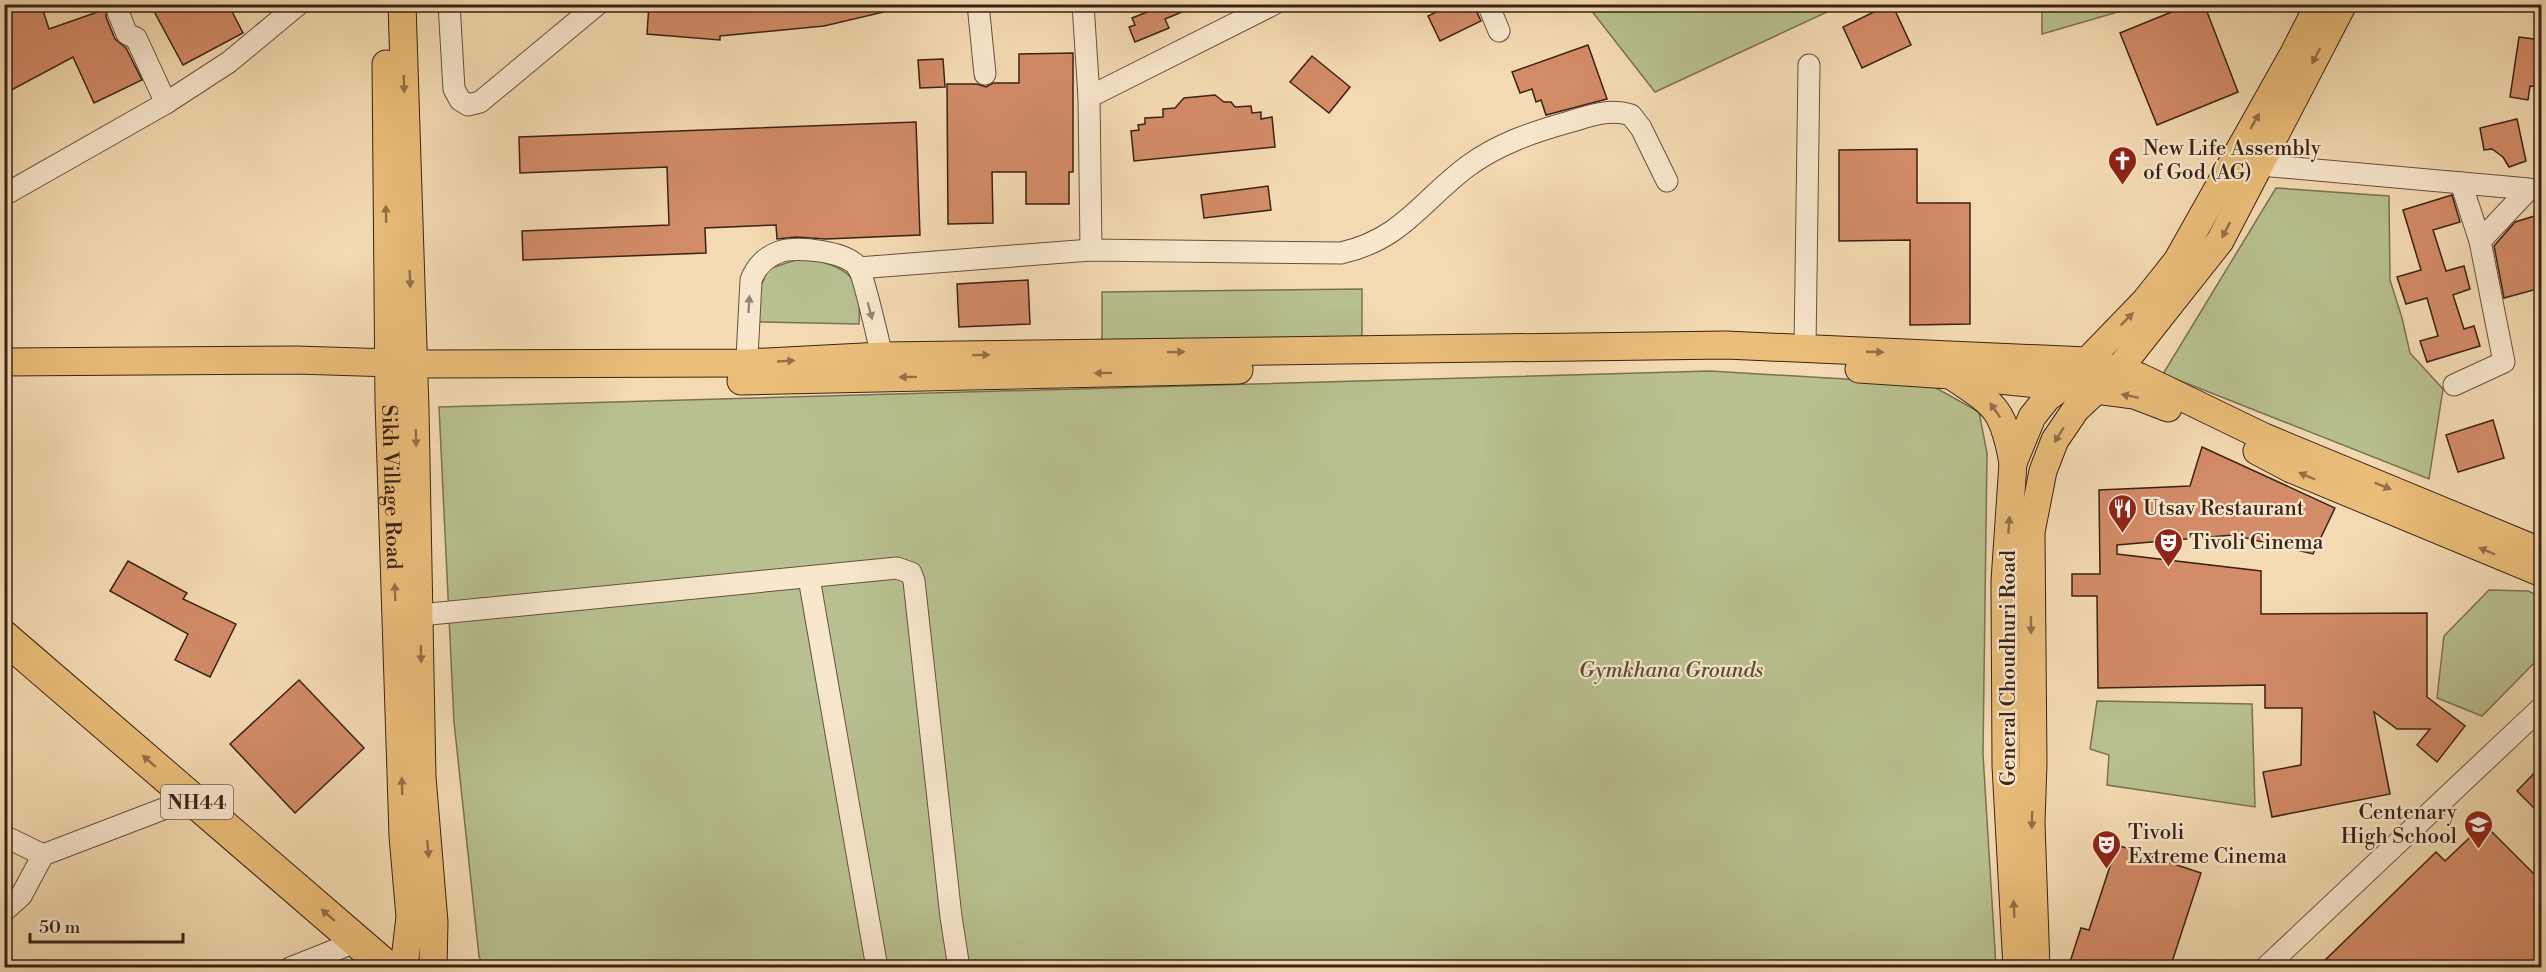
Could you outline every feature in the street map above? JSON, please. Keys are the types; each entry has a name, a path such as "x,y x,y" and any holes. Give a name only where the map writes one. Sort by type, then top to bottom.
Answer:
{"highway":[{"name":"NH44","path":"4,637 388,968"}],"main road":[{"name":"Sikh Village Road","path":"385,4 401,371"},
{"name":"Sikh Village Road","path":"402,4 403,836 410,917 404,968"},
{"path":"2086,361 2146,300 2177,261 2294,54 2319,4"},
{"name":"General Choudhuri Road","path":"2036,968 2031,823 2033,763 2031,532 2043,471 2055,441 2076,409 2118,370 2220,241 2343,4"},
{"path":"2140,342 2145,363 2157,385"},
{"path":"746,372 882,356 1726,345 1805,348 2008,369 2063,386 2134,395 2178,411 2290,469 2541,573"},
{"path":"4,380 401,371 746,372 1709,359 1950,375 2086,361 2157,385 2264,437 2541,552"},
{"path":"4,362 304,360 401,371"},
{"name":"General Choudhuri Road","path":"2017,968 2006,765 2005,604 2013,463 2032,417 2047,398 2063,386 2086,361"},
{"path":"401,371 420,615 422,777 434,922 434,968"},
{"path":"1950,375 1992,404 2007,429 2013,463"}],"street":[{"path":"4,195 166,103 229,62 299,4"},
{"path":"449,4 454,89 460,100 468,105 480,102 598,4"},
{"path":"978,4 985,74"},
{"path":"1083,4 1089,97 1090,250"},
{"path":"1089,97 1274,4"},
{"path":"1488,4 1499,32"},
{"path":"118,12 127,34 136,38 166,103"},
{"path":"1805,348 1809,65"},
{"path":"858,268 1090,250 1341,252 1362,248 1386,236 1412,218 1468,167 1494,150 1530,133 1605,111 1631,115 1641,128 1667,181"},
{"path":"2260,165 2461,183 2535,187"},
{"path":"2454,385 2504,362 2480,241 2461,183"},
{"path":"2480,241 2535,187"},
{"path":"746,372 751,280 756,267 780,252 832,252 845,257 858,268 882,356"},
{"path":"420,615 897,568 911,573 914,581 959,968"},
{"path":"809,578 877,968"},
{"path":"2265,968 2541,708"},
{"path":"4,911 21,896 43,855 192,798"},
{"path":"4,836 43,855"},
{"path":"290,968 358,940"}],"green space":[{"path":"2042,4 2142,4 2142,5 2042,34"},
{"path":"1587,5 1842,5 1655,92"},
{"path":"2276,188 2389,196 2390,280 2410,353 2443,389 2429,479 2163,374"},
{"path":"805,257 842,270 850,276 858,294 859,324 758,322 761,286 768,269"},
{"path":"1362,289 1362,342 1102,345 1102,292"},
{"name":"Gymkhana Grounds","path":"1710,371 1929,384 1979,412 1987,453 1983,754 1996,967 483,967 479,956 454,722 439,407"},
{"path":"2489,590 2528,591 2541,597 2541,656 2482,716 2437,698 2444,636"},
{"path":"2097,701 2252,704 2255,807 2107,785 2109,755 2090,749"}],"building":[{"path":"4,4 41,4 49,29 106,9 106,17 115,39 126,48 142,80 94,103 73,57 4,94"},
{"path":"150,4 228,4 243,33 183,65"},
{"path":"649,4 729,7 753,4 887,4 888,11 824,26 720,36 720,40 647,34"},
{"path":"1150,4 1199,5 1165,19 1169,28 1135,42 1129,27 1135,25 1132,18 1152,10"},
{"path":"1452,4 1473,4 1481,21 1440,41 1428,16"},
{"path":"1890,4 1911,45 1862,68 1843,27"},
{"path":"2191,4 2204,4 2238,92 2157,125 2120,33"},
{"path":"2519,37 2541,40 2541,87 2530,86 2528,100 2510,97"},
{"path":"1588,45 1607,99 1546,115 1541,100 1536,102 1532,89 1520,93 1512,72"},
{"path":"1073,53 1073,172 1069,172 1069,204 1026,204 1026,172 992,172 993,223 948,224 947,84 977,84 986,87 993,83 1019,83 1019,54"},
{"path":"1312,56 1350,87 1329,113 1290,82"},
{"path":"943,59 945,87 920,88 918,60"},
{"path":"1215,95 1224,102 1231,102 1235,107 1251,106 1252,113 1261,112 1261,119 1272,117 1275,147 1134,161 1131,131 1139,130 1138,125 1145,124 1145,118 1163,117 1163,109 1175,108 1184,98"},
{"path":"2517,119 2526,161 2509,167 2503,157 2492,149 2484,150 2480,128"},
{"path":"916,122 920,235 777,239 776,225 705,228 706,253 523,260 522,231 669,225 667,167 520,173 519,137"},
{"path":"1917,149 1917,203 1970,203 1970,324 1910,325 1910,240 1839,241 1839,150"},
{"path":"1268,186 1271,210 1204,218 1201,195"},
{"path":"2452,195 2460,222 2433,230 2446,271 2464,266 2470,289 2453,295 2464,329 2474,326 2480,346 2427,362 2420,341 2438,336 2427,298 2406,304 2397,277 2421,270 2403,210"},
{"path":"2541,214 2541,288 2504,298 2494,246 2515,222"},
{"path":"1028,280 1030,324 959,327 957,284"},
{"path":"2493,420 2504,458 2458,472 2446,435"},
{"path":"2202,447 2335,508 2313,554 2233,535 2117,545 2117,554 2261,571 2261,614 2427,613 2427,697 2465,726 2437,762 2417,745 2430,729 2397,729 2374,712 2390,794 2272,817 2263,772 2301,765 2302,708 2265,708 2265,685 2098,688 2097,596 2072,596 2072,574 2100,574 2099,490 2190,486"},
{"path":"128,561 187,593 183,599 236,624 210,677 175,660 188,634 110,591"},
{"path":"299,680 364,748 295,813 230,744"},
{"path":"2541,766 2541,815 2517,791"},
{"name":"Centenary High School","path":"2484,824 2541,881 2541,968 2317,968 2436,852 2445,861"},
{"path":"2117,845 2201,873 2170,968 2068,968 2081,928 2089,930"}],"place":[{"name":"New Life Assembly of God (AG)","path":"2122,186"},
{"name":"Utsav Restaurant","path":"2122,534"},
{"name":"Tivoli Cinema","path":"2168,568"},
{"name":"Centenary High School","path":"2478,850"},
{"name":"Tivoli Extreme Cinema","path":"2107,870"}]}
